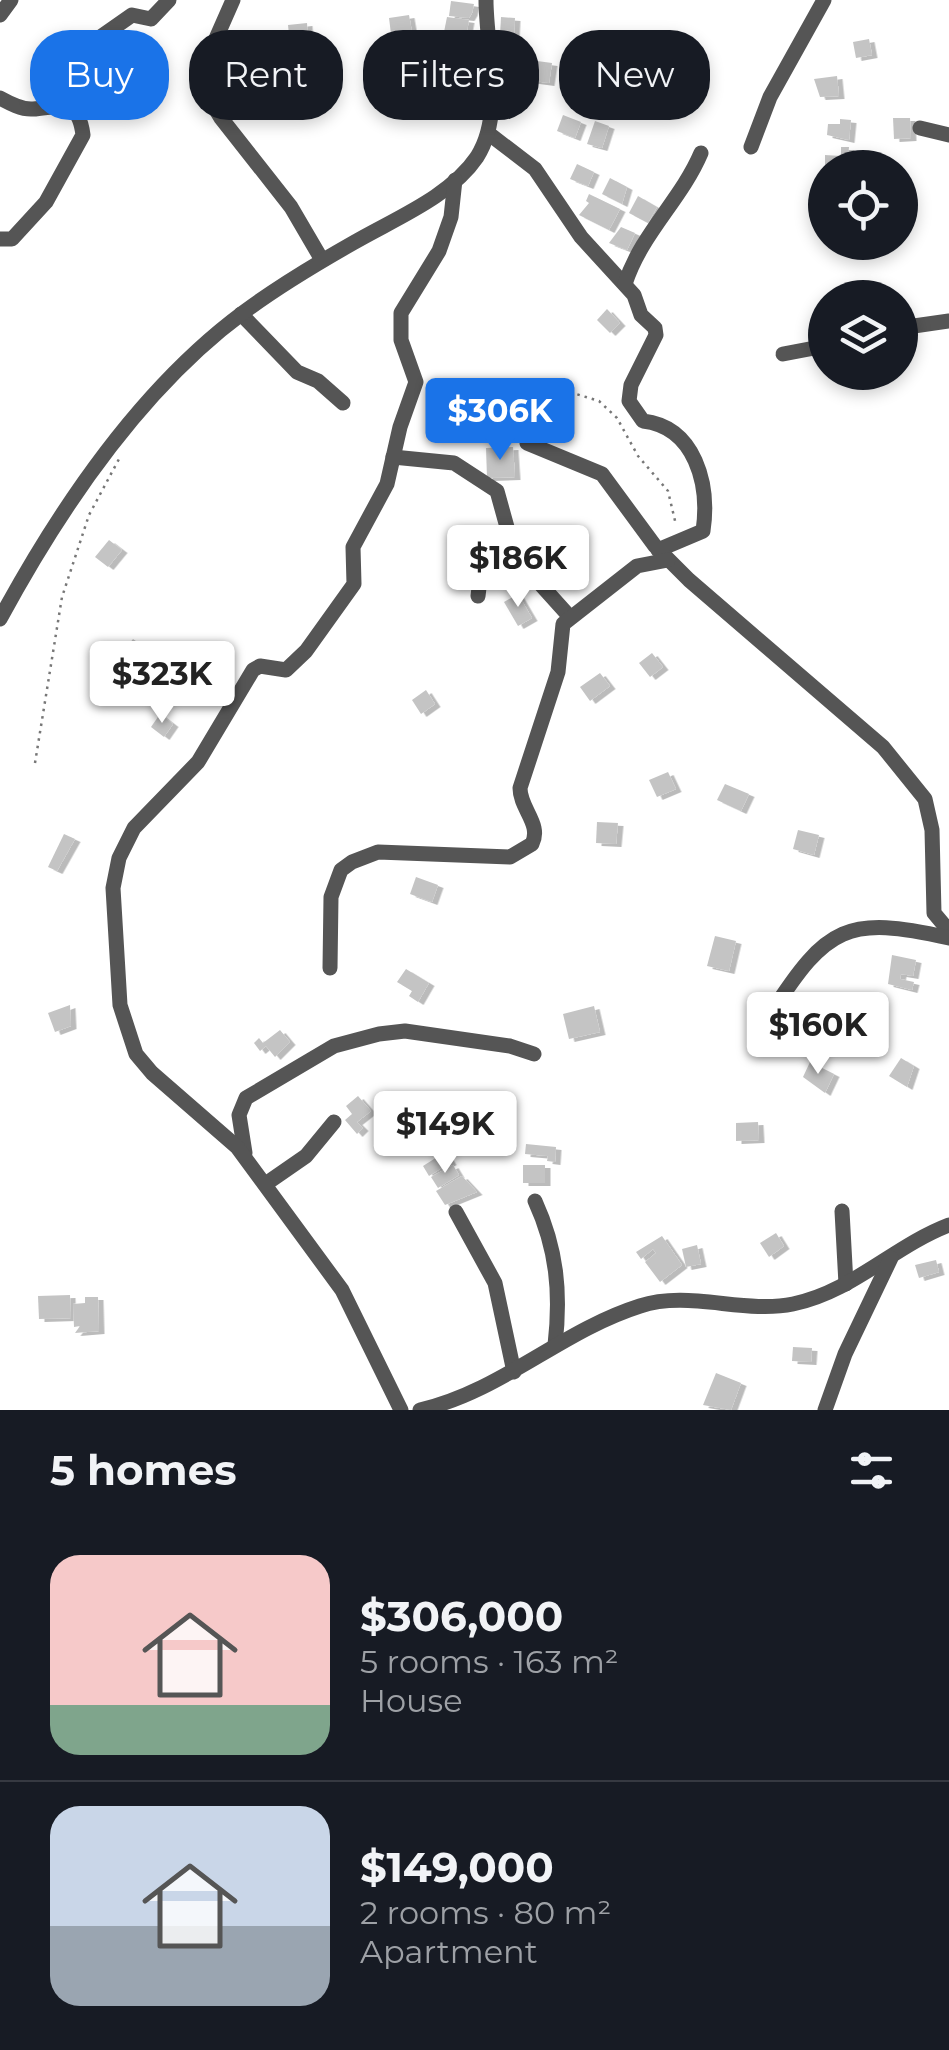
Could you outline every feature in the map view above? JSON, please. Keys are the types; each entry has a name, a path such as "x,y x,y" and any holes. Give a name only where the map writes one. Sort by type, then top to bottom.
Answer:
{"street":[{"path":"0,16 11,0"},
{"path":"108,30 132,15 151,19 169,0"},
{"path":"233,0 203,68 204,90 221,118 291,207 322,260"},
{"path":"0,619 38,550 166,383 242,314 322,260 455,180 478,154 488,133 491,96 486,0"},
{"path":"751,147 770,97 824,0"},
{"path":"0,98 30,109"},
{"path":"0,239 12,239 46,202 83,134 77,120"},
{"path":"920,128 949,135"},
{"path":"330,968 331,896 341,870 352,862 378,852 510,857 532,844 535,829 520,799 521,778 558,672 560,630 569,616 638,566 703,531 697,470 679,432 664,424 643,421 632,411 631,386 656,335 625,284 581,237 535,169 488,133"},
{"path":"625,284 644,240 678,195 700,152"},
{"path":"400,1410 354,1310 267,1184 246,1157 152,1073 126,1030 113,931 113,888 118,858 134,828 198,762 252,670 260,666 286,670 306,651 354,584 353,547 387,484 416,382 401,340 401,313 439,251 451,218 455,180"},
{"path":"242,314 297,372 318,381 343,403"},
{"path":"918,325 949,321"},
{"path":"783,354 808,349"},
{"path":"528,443 602,474 663,555 883,747 924,798 932,830 934,913 949,935"},
{"path":"393,457 454,463 497,491 522,567 569,616"},
{"path":"478,596 480,579 522,567"},
{"path":"771,1013 810,956 846,931 895,928 949,935"},
{"path":"246,1157 238,1114 246,1098 351,1040 405,1031 510,1046 534,1054"},
{"path":"267,1184 306,1156 334,1122"},
{"path":"535,1200 554,1250 559,1310 555,1345"},
{"path":"842,1211 846,1284"},
{"path":"456,1212 495,1283 514,1372"},
{"path":"420,1410 455,1400 514,1372 578,1330 646,1304 791,1305 846,1284 949,1225"},
{"path":"825,1410 845,1354 892,1256"}],"path":[{"path":"563,390 598,401 617,418 638,456 668,492 678,542"},
{"path":"35,763 62,597 89,516 120,456"}],"building":[{"path":"451,1 474,4 469,18 449,16"},
{"path":"409,15 412,30 390,30 389,18"},
{"path":"447,17 469,20 467,30 444,30"},
{"path":"501,17 515,18 514,30 500,30"},
{"path":"307,23 307,30 289,30 288,25"},
{"path":"869,39 872,55 856,58 853,42"},
{"path":"539,61 552,63 549,83 539,82"},
{"path":"837,76 839,96 820,97 814,79"},
{"path":"893,118 910,118 911,138 894,139"},
{"path":"840,119 851,120 849,140 827,135 828,124 840,124"},
{"path":"561,120 581,122 575,138 557,131"},
{"path":"595,121 609,126 602,148 587,144"},
{"path":"577,164 594,172 588,186 570,179"},
{"path":"610,178 627,187 622,204 602,194"},
{"path":"589,194 620,209 609,230 579,215 589,203"},
{"path":"638,196 657,207 648,223 629,213"},
{"path":"621,227 635,233 627,250 609,243"},
{"path":"607,309 620,323 610,333 597,320"},
{"path":"513,447 515,477 487,478 486,448"},
{"path":"109,540 122,550 108,567 95,557"},
{"path":"518,594 532,618 518,626 504,602"},
{"path":"133,639 143,646 128,665 118,658"},
{"path":"652,653 663,667 650,677 639,663"},
{"path":"600,673 610,686 590,701 580,687"},
{"path":"426,690 435,704 421,714 412,700"},
{"path":"160,714 173,724 164,737 151,727"},
{"path":"668,772 676,789 657,797 649,780"},
{"path":"725,784 749,794 741,811 717,800"},
{"path":"597,822 618,823 616,844 596,843"},
{"path":"798,830 819,835 814,855 793,849"},
{"path":"64,834 75,839 57,871 48,867"},
{"path":"416,877 438,885 432,902 410,894"},
{"path":"715,936 736,941 729,971 707,966"},
{"path":"892,955 916,960 913,976 901,974 900,979 914,982 912,990 888,984"},
{"path":"406,969 429,983 418,1002 409,996 412,991 397,982"},
{"path":"867,998 883,1007 875,1020 858,1014"},
{"path":"70,1005 71,1026 55,1032 48,1013"},
{"path":"594,1006 600,1032 569,1039 563,1014"},
{"path":"280,1030 290,1042 275,1057 266,1046 260,1051 254,1043 259,1038 263,1043"},
{"path":"756,1030 776,1035 772,1053 753,1041"},
{"path":"901,1058 914,1066 907,1087 889,1076"},
{"path":"810,1062 834,1074 825,1093 803,1077"},
{"path":"358,1096 371,1111 357,1122 363,1128 357,1134 345,1120 352,1114 346,1106"},
{"path":"758,1122 759,1140 736,1141 736,1123"},
{"path":"526,1144 556,1147 555,1162 547,1161 548,1156 525,1154"},
{"path":"445,1152 451,1162 429,1176 423,1166"},
{"path":"453,1165 459,1175 438,1188 431,1177"},
{"path":"523,1165 545,1165 545,1183 523,1183"},
{"path":"462,1176 477,1192 445,1205 436,1191"},
{"path":"776,1233 784,1246 769,1257 760,1243"},
{"path":"662,1236 682,1265 660,1282 645,1262 656,1253 653,1249 641,1259 636,1252"},
{"path":"697,1245 701,1264 686,1267 682,1249"},
{"path":"936,1260 939,1272 919,1278 915,1265"},
{"path":"70,1295 71,1318 39,1319 38,1296"},
{"path":"85,1297 98,1297 99,1331 75,1333 80,1326 74,1327 73,1304 85,1303"},
{"path":"793,1347 812,1348 811,1362 792,1361"},
{"path":"716,1373 741,1383 731,1410 703,1405"}]}
